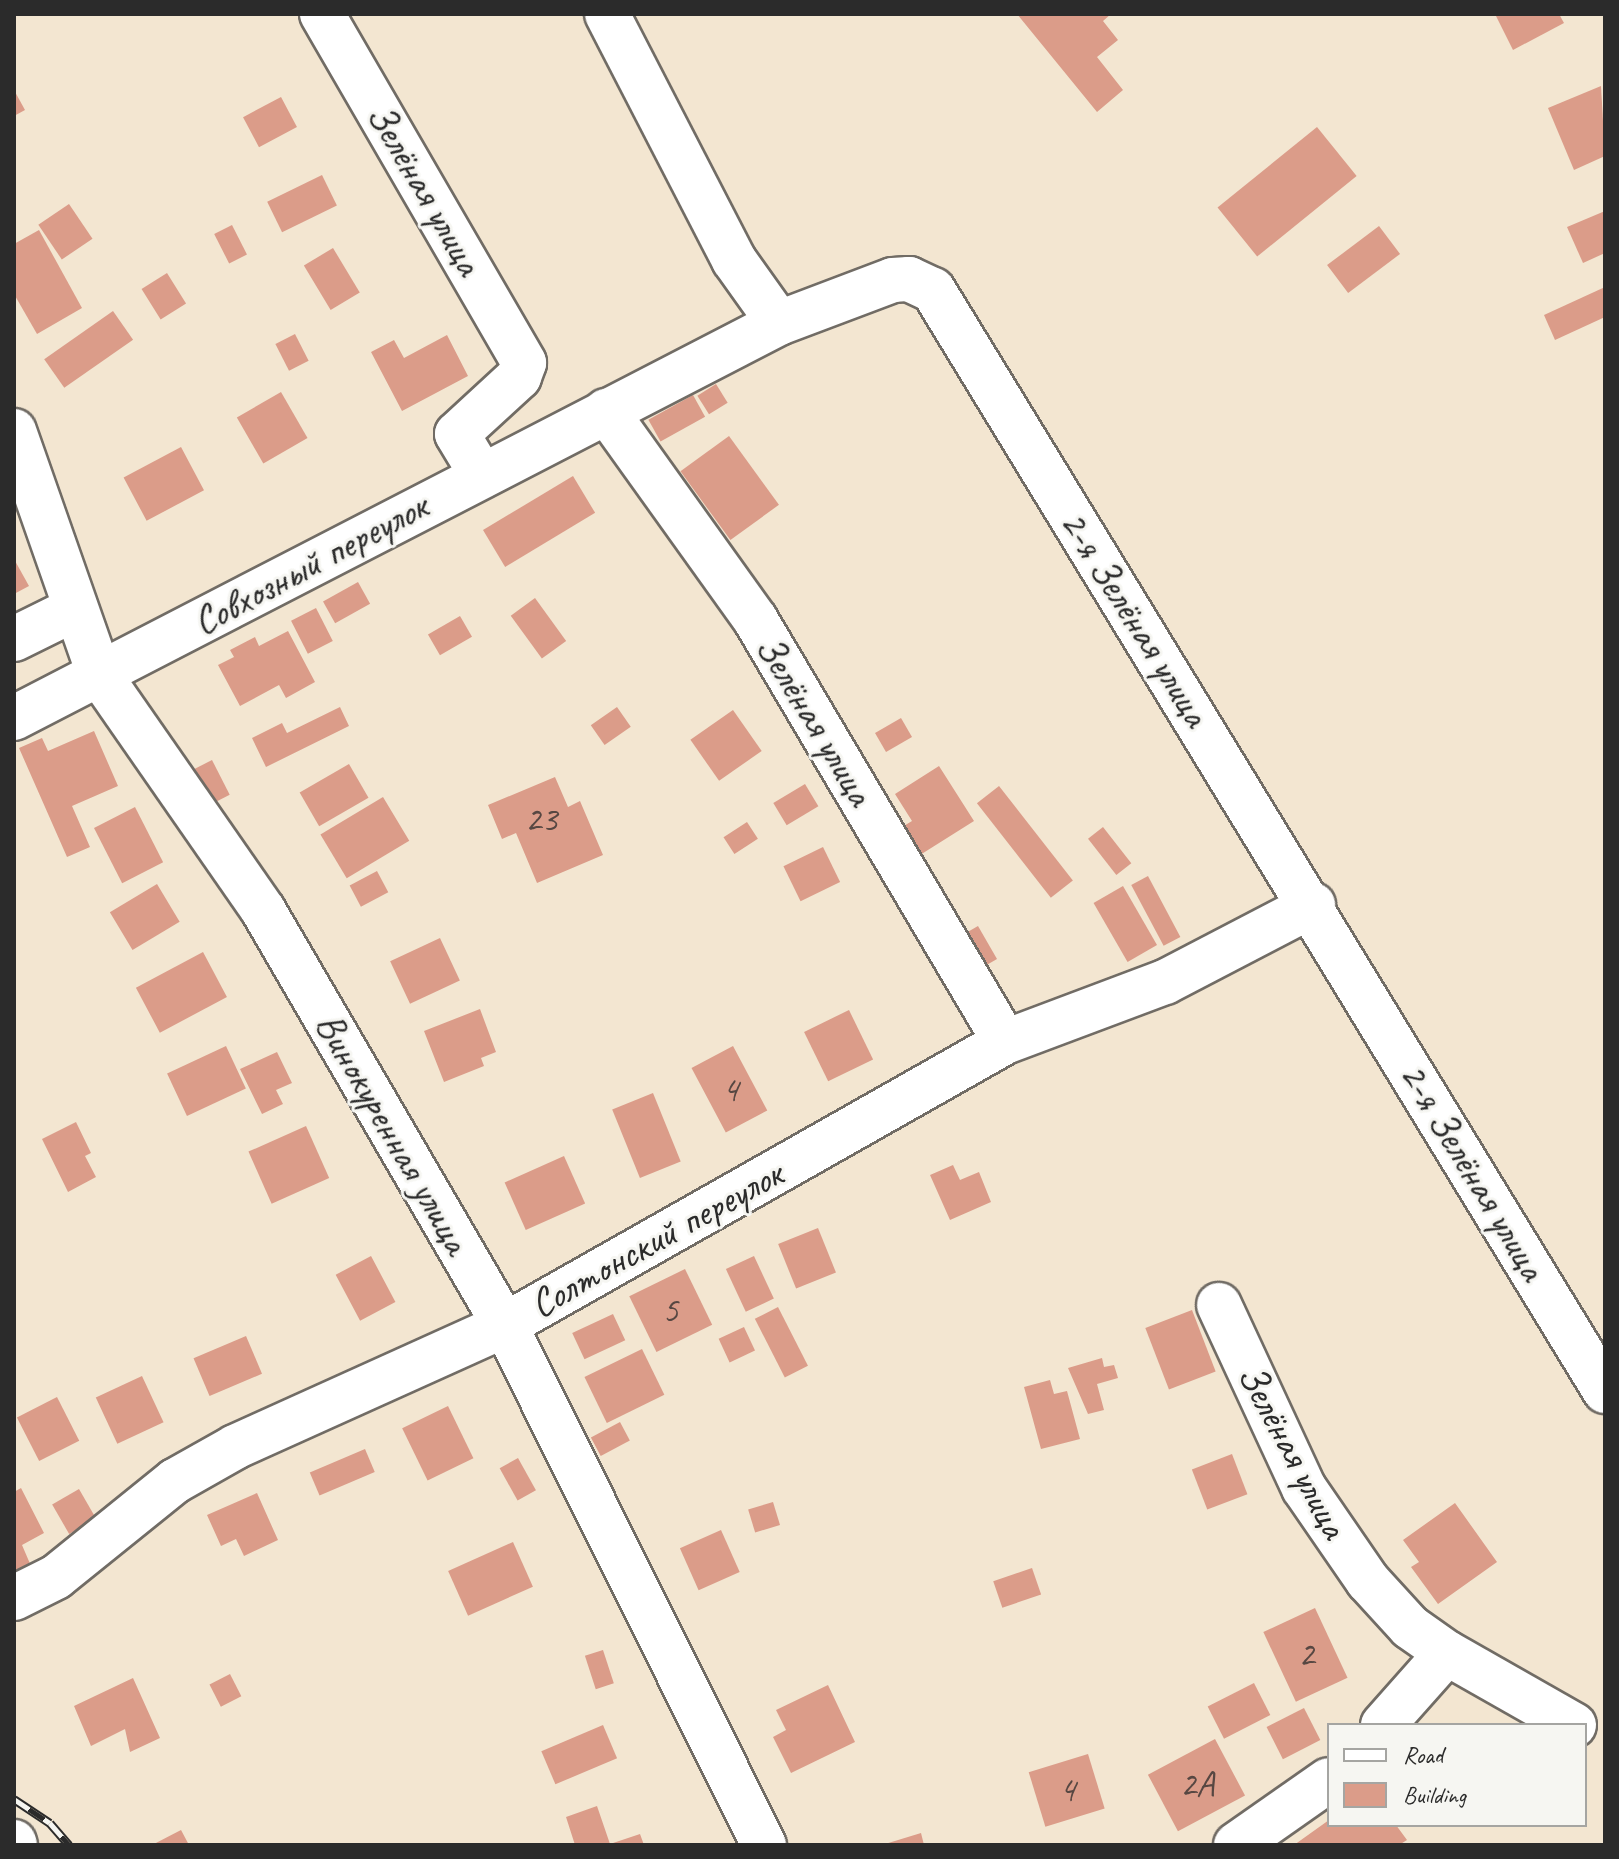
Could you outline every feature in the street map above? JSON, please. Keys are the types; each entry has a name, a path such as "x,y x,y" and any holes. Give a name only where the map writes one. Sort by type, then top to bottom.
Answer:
{"street":[{"name":"Зелёная улица","path":"322,14 524,363 519,377 457,434 481,474"},
{"path":"607,14 734,260 779,323"},
{"name":"2-я Зелёная улица","path":"606,411 779,323 893,280 909,279 933,290 1313,905 1605,1391"},
{"name":"Зелёная улица","path":"606,411 755,619 1005,1042"},
{"name":"Совхозный переулок","path":"14,718 606,411"},
{"name":"Винокуренная улица","path":"14,431 46,512 73,610 99,674 263,910 505,1325 764,1845"},
{"path":"14,639 73,610"},
{"name":"Солтонский переулок","path":"14,1598 56,1577 175,1481 235,1447 505,1325 1005,1042 1165,982 1313,905"},
{"name":"Зелёная улица","path":"1219,1305 1304,1488 1328,1528 1390,1606 1447,1653 1570,1723"},
{"path":"1385,1723 1447,1653"},
{"path":"1236,1845 1327,1781"}],"building":[{"path":"1017,14 1111,14 1103,21 1118,40 1097,57 1123,90 1097,112"},
{"path":"1495,14 1559,14 1564,23 1513,50"},
{"path":"1601,86 1605,156 1574,170 1548,108"},
{"path":"14,90 25,110 14,116"},
{"path":"281,97 297,127 259,147 243,117"},
{"path":"1317,127 1357,176 1257,257 1218,208"},
{"path":"322,175 337,206 282,232 267,202"},
{"path":"69,204 92,239 62,260 38,225"},
{"path":"1605,211 1605,253 1583,263 1567,227"},
{"path":"232,225 247,254 229,263 214,234"},
{"path":"1379,226 1400,254 1348,293 1327,265"},
{"path":"39,230 82,308 37,334 14,294 14,244"},
{"path":"333,248 360,293 331,310 304,266"},
{"path":"167,273 186,304 161,319 142,289"},
{"path":"1605,287 1605,317 1555,340 1544,315"},
{"path":"113,311 133,340 64,388 44,359"},
{"path":"295,334 309,361 289,371 275,344"},
{"path":"447,335 468,376 402,411 371,352 394,340 404,358"},
{"path":"716,384 728,403 709,414 697,396"},
{"path":"281,392 308,438 263,463 237,418"},
{"path":"693,395 705,417 661,442 648,420"},
{"path":"729,436 779,505 730,540 680,471"},
{"path":"181,447 204,490 147,521 124,478"},
{"path":"573,476 595,513 505,567 483,530"},
{"path":"14,559 29,586 14,594"},
{"path":"358,582 370,604 335,623 323,601"},
{"path":"535,598 566,641 542,659 511,616"},
{"path":"316,608 333,641 308,654 291,621"},
{"path":"460,616 472,637 440,655 428,634"},
{"path":"288,631 315,682 286,698 279,685 240,706 218,665 234,657 230,650 255,637 259,646"},
{"path":"340,707 349,726 266,767 252,738 282,723 287,733"},
{"path":"617,707 631,727 605,745 591,725"},
{"path":"733,710 762,751 719,781 690,740"},
{"path":"901,718 912,737 886,752 875,733"},
{"path":"94,731 118,786 72,806 90,847 67,857 19,748 42,738 48,751"},
{"path":"212,760 230,795 209,805 192,770"},
{"path":"349,764 369,798 319,826 300,792"},
{"path":"939,766 974,821 920,855 902,827 912,821 895,794"},
{"path":"555,777 568,807 580,801 603,855 537,883 516,833 502,839 488,805"},
{"path":"805,784 818,806 787,825 773,803"},
{"path":"999,786 1073,881 1051,898 977,803"},
{"path":"383,797 409,841 347,878 320,835"},
{"path":"135,807 163,862 122,883 94,828"},
{"path":"747,822 758,839 734,854 724,837"},
{"path":"1103,827 1131,863 1116,875 1088,839"},
{"path":"823,847 840,882 801,901 783,866"},
{"path":"377,871 388,892 361,907 350,886"},
{"path":"1148,876 1180,937 1164,946 1131,885"},
{"path":"157,884 180,922 133,950 110,912"},
{"path":"1123,886 1157,945 1128,962 1094,903"},
{"path":"978,926 997,959 973,973 954,940"},
{"path":"440,938 460,981 410,1004 390,961"},
{"path":"203,952 227,997 160,1033 136,988"},
{"path":"480,1009 496,1052 481,1058 484,1066 444,1082 424,1031"},
{"path":"849,1010 873,1059 828,1081 804,1032"},
{"path":"226,1046 246,1089 187,1116 167,1073"},
{"path":"733,1046 767,1110 726,1133 692,1068"},
{"path":"277,1052 292,1083 276,1090 283,1104 262,1114 240,1069"},
{"path":"653,1093 681,1162 640,1178 612,1109"},
{"path":"76,1122 91,1153 85,1156 96,1177 68,1192 42,1139"},
{"path":"306,1126 329,1178 272,1204 248,1152"},
{"path":"564,1156 585,1204 526,1230 505,1182"},
{"path":"953,1165 960,1180 979,1172 991,1202 950,1220 930,1175"},
{"path":"818,1228 836,1273 796,1289 778,1244"},
{"path":"371,1256 395,1302 360,1321 336,1275"},
{"path":"754,1256 774,1299 746,1312 726,1269"},
{"path":"685,1269 712,1325 656,1352 629,1296"},
{"path":"778,1307 808,1366 785,1378 755,1319"},
{"path":"1192,1310 1216,1372 1169,1390 1145,1328"},
{"path":"613,1314 625,1340 584,1359 572,1333"},
{"path":"744,1327 755,1351 730,1362 719,1339"},
{"path":"246,1336 262,1374 210,1396 194,1358"},
{"path":"642,1349 664,1395 607,1423 584,1377"},
{"path":"1102,1358 1104,1367 1114,1365 1118,1378 1097,1384 1104,1410 1088,1414 1068,1368"},
{"path":"142,1376 164,1422 117,1444 96,1398"},
{"path":"1050,1380 1054,1394 1067,1391 1080,1439 1041,1449 1024,1387"},
{"path":"57,1397 79,1441 39,1461 17,1417"},
{"path":"448,1406 473,1458 428,1480 402,1428"},
{"path":"620,1422 630,1441 601,1456 591,1437"},
{"path":"365,1449 375,1472 320,1495 310,1472"},
{"path":"1232,1454 1247,1494 1207,1510 1192,1469"},
{"path":"518,1458 536,1490 518,1501 500,1468"},
{"path":"21,1488 44,1533 22,1545 31,1566 14,1598 14,1492"},
{"path":"79,1489 96,1518 69,1534 52,1504"},
{"path":"257,1493 278,1540 244,1556 236,1539 221,1546 207,1515"},
{"path":"773,1502 780,1525 755,1533 748,1510"},
{"path":"1455,1503 1497,1562 1438,1604 1411,1567 1419,1562 1403,1540"},
{"path":"721,1530 740,1572 699,1590 680,1548"},
{"path":"513,1542 533,1587 468,1616 448,1571"},
{"path":"1032,1568 1041,1594 1002,1608 993,1581"},
{"path":"1315,1608 1348,1678 1296,1702 1263,1632"},
{"path":"603,1650 614,1683 596,1689 585,1656"},
{"path":"230,1674 241,1696 221,1707 210,1684"},
{"path":"133,1678 160,1738 130,1752 125,1729 91,1746 74,1706"},
{"path":"1254,1683 1270,1715 1224,1739 1208,1707"},
{"path":"828,1685 855,1742 791,1773 773,1737 786,1730 776,1710"},
{"path":"1304,1708 1320,1740 1283,1759 1267,1727"},
{"path":"603,1725 617,1758 555,1784 541,1751"},
{"path":"1215,1739 1245,1796 1178,1831 1148,1775"},
{"path":"1088,1754 1105,1809 1045,1827 1029,1772"},
{"path":"597,1806 610,1844 640,1834 644,1845 575,1845 566,1817"},
{"path":"1327,1821 1327,1827 1397,1827 1407,1840 1399,1845 1294,1845"},
{"path":"181,1830 189,1845 152,1845"},
{"path":"921,1833 924,1845 885,1845 885,1844"}],"railway":[{"path":"14,1799 50,1823 69,1845"}]}
